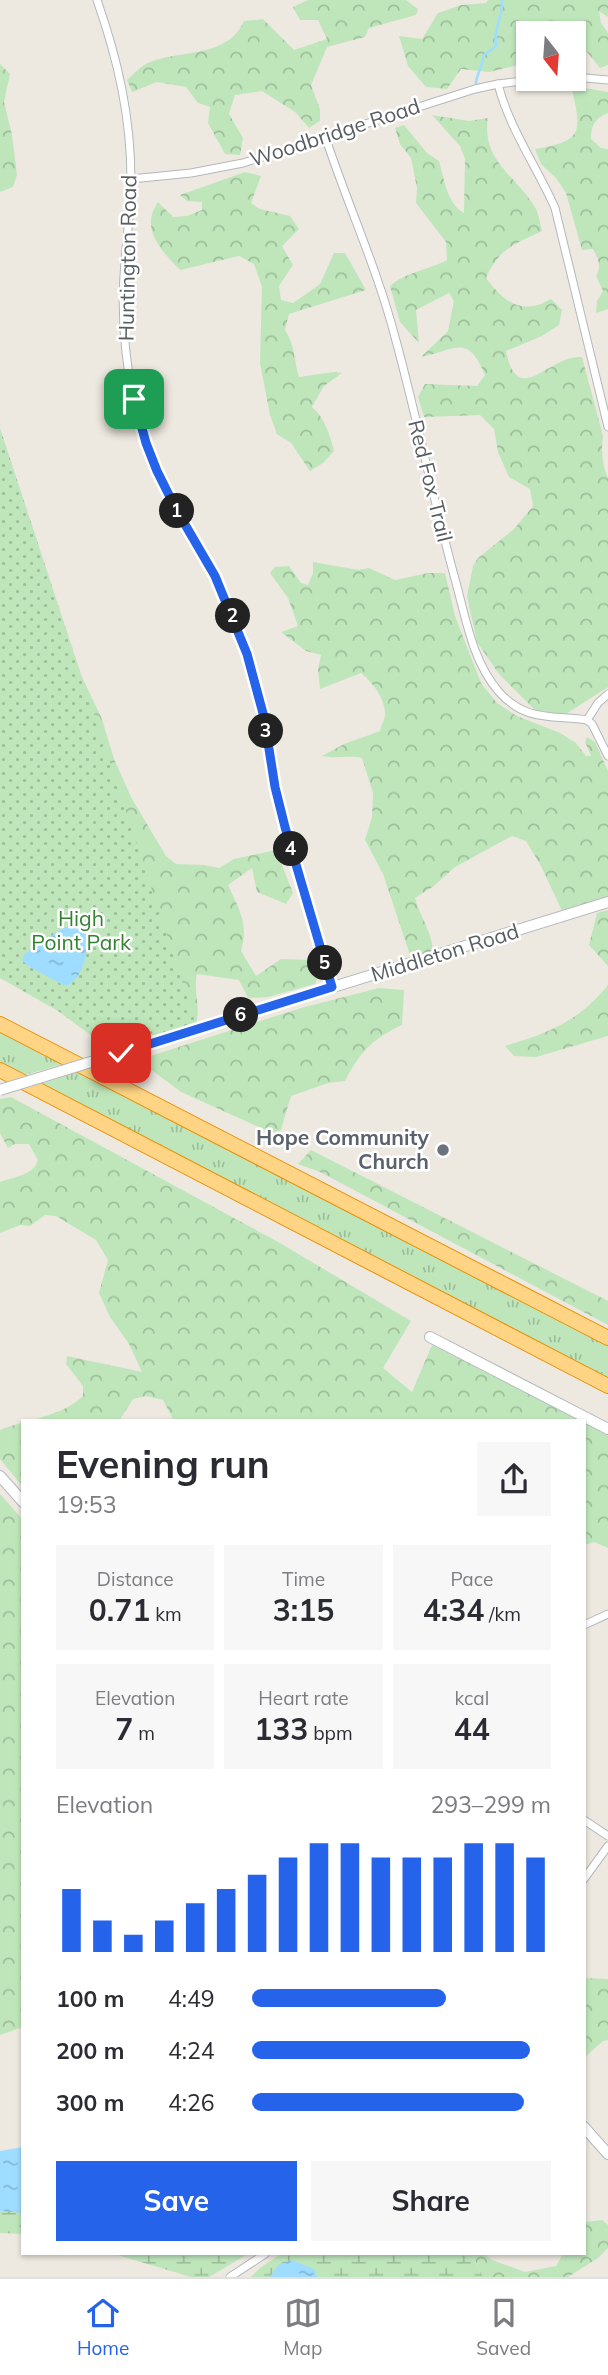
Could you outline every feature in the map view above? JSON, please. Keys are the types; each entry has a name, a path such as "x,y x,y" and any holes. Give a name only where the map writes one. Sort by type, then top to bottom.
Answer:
{"highway":[{"path":"0,1024 608,1338"},
{"path":"0,1070 608,1386"}],"street":[{"name":"Huntington Road","path":"97,0 116,58 125,99 131,179 123,298 126,354 134,399 157,471 215,576 247,654 264,717 275,787 285,827 332,987"},
{"path":"586,78 608,80"},
{"name":"Woodbridge Road","path":"131,179 191,173 243,163 431,102 516,82"},
{"path":"498,84 510,118 555,208 608,428"},
{"name":"Red Fox Trail","path":"325,136 344,194 378,279 395,337 448,555 468,629 482,667 501,694 519,708 536,716 587,720"},
{"path":"608,694 598,703 587,720 592,724 608,755"},
{"name":"Middleton Road","path":"0,1090 608,902"},
{"path":"430,1337 608,1429"},
{"path":"0,1476 21,1500"},
{"path":"586,1624 608,1614"},
{"path":"586,1821 608,1836"},
{"path":"586,1876 608,1846"},
{"path":"586,2129 608,2154"},
{"path":"230,2277 263,2255"}],"green space":[{"path":"308,0 406,0 418,9 416,15 369,28 365,37 327,47 311,85 320,109 320,121 309,128 295,112 262,91 235,95 229,114 243,138 240,155 225,154 208,123 210,107 198,103 186,87 157,82 132,92 127,80 144,65 213,48 236,34 244,21 263,19 294,50 327,39 318,20 300,20 293,7"},
{"path":"488,0 608,0 608,17 599,11 601,23 608,33 608,65 600,68 586,51 586,21 516,21 516,65 489,72 461,69 447,89 426,87 408,66 399,36 422,39 438,13 461,5 486,3"},
{"path":"0,64 10,74 4,102 17,175 13,187 0,192"},
{"path":"586,88 608,92 608,113 597,120 591,134 591,139 601,148 608,149 608,309 596,313 597,301 603,291 596,276 599,269 598,259 593,249 582,250 566,193 556,178 541,164 535,149 569,139 577,126 572,91 586,91"},
{"path":"432,115 469,121 488,118 487,133 495,157 528,197 538,214 542,231 502,253 486,278 500,294 514,304 531,306 551,299 562,310 559,325 542,336 506,351 511,368 518,376 527,378 570,358 582,357 603,436 602,458 608,478 608,687 566,714 536,711 499,674 477,642 467,596 473,566 478,558 514,529 533,506 530,489 509,477 498,452 494,429 480,415 424,417 418,397 425,384 477,386 485,375 479,362 466,349 452,349 421,357 448,331 454,301 449,293 416,310 419,343 400,322 390,286 402,278 447,260 446,242 416,203 417,188 411,158 400,144 395,128 404,125 427,153 439,161 450,197 464,213 465,159 460,146"},
{"path":"245,172 261,176 251,203 260,209 290,216 299,229 282,246 293,265 279,286 281,300 293,303 320,284 334,253 345,253 366,290 289,314 285,330 293,347 299,377 342,373 324,386 312,407 324,422 334,451 323,463 310,471 291,443 277,434 270,415 260,363 262,287 254,264 239,256 180,270 160,247 152,230 151,221 158,202 173,217 187,216 202,210 202,202 187,201 180,195"},
{"name":"High Point Park","path":"0,428 196,1024 112,1051 58,1011 0,978"},
{"path":"313,562 359,570 369,568 395,580 428,573 445,573 455,616 481,683 497,703 517,716 560,733 576,743 586,756 591,756 585,742 587,737 595,742 608,771 608,898 563,913 526,841 512,836 455,867 434,886 415,898 433,951 411,958 383,874 365,840 372,817 373,793 362,758 322,756 344,744 380,731 385,716 383,702 374,686 361,673 320,689 318,669 321,655 306,651 281,632 298,626 288,598 270,573 275,567 289,566 301,583 308,585 313,573"},
{"path":"81,675 102,719 114,759 132,799 166,856 176,864 219,868 234,859 276,850 293,893 286,904 257,892 252,868 228,885 243,925 241,951 256,976 281,959 311,960 318,977 315,984 268,997 248,998 239,980 197,974 196,1024 173,1031"},
{"path":"608,910 608,966 589,945 597,913"},
{"path":"608,985 608,1036 536,1057 514,1056 505,1046 536,1036 574,1017"},
{"path":"379,988 404,990 402,1025 368,1047 345,1081 328,1083 291,1096 279,1136 181,1092 138,1060 301,1008"},
{"path":"0,1032 63,1064 25,1075 0,1062"},
{"path":"78,1072 608,1346 608,1378 41,1084"},
{"path":"11,1097 280,1243 411,1321 383,1368 412,1392 432,1345 579,1419 173,1419 163,1400 146,1396 133,1399 120,1419 35,1419 65,1409 83,1396 83,1386 66,1364 67,1356 142,1372 99,1293 108,1260 96,1240 56,1216 45,1215 30,1226 20,1225 0,1233 0,1182 28,1172 38,1160 29,1144 15,1144 8,1148 0,1133 0,1099"},
{"path":"311,1150 608,1301 608,1325 320,1172 298,1164"},
{"path":"586,1423 608,1434 608,1548 594,1542 586,1545"},
{"path":"21,1424 21,1485 0,1459 0,1430"},
{"path":"0,1494 21,1518 21,2028 0,2035"},
{"path":"586,1978 608,1979 608,2040 603,2041 586,2056"},
{"path":"0,2211 21,2213 21,2234 0,2233"},
{"path":"602,2220 608,2225 608,2248 598,2258 568,2277 483,2277 472,2255 485,2255 525,2272 556,2266 562,2255 586,2255 586,2222"},
{"path":"117,2255 246,2255 209,2277 191,2277"},
{"path":"279,2255 472,2255 483,2277 251,2277"}],"water":[{"path":"65,927 79,927 84,930 87,945 77,978 65,986 22,960 26,953"},
{"path":"21,2147 21,2213 0,2211 0,2151"},
{"path":"292,2260 314,2269 317,2277 270,2277 278,2265"}],"waterway":[{"path":"476,84 483,56 496,46 502,0"}],"place":[{"name":"Hope Community Church","path":"443,1150"}],"route":[{"path":"121,1053 332,987 285,827 275,787 264,717 247,654 215,576 157,471 134,399"}]}
